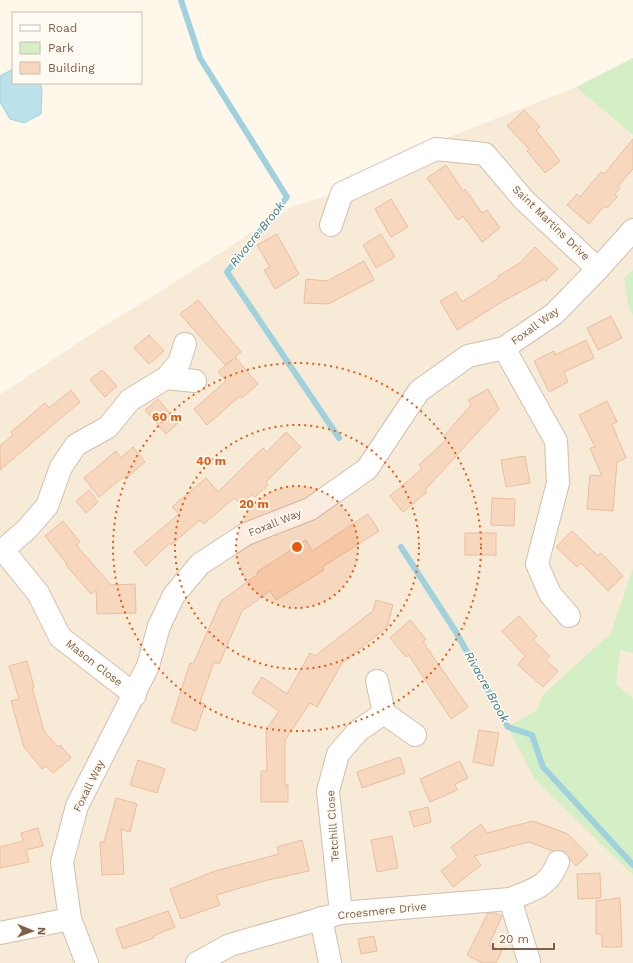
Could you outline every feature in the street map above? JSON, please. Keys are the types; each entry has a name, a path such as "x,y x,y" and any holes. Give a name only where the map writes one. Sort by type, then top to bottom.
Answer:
{"street":[{"name":"Saint Martins Drive","path":"331,225 342,193 436,149 485,154 524,200 598,269"},
{"name":"Foxall Way","path":"87,963 70,918 62,862 77,806 135,695 148,666 159,626 174,595 200,564 246,534 310,509 361,474 367,469 420,391 468,356 504,348 554,314 598,269 633,230"},
{"name":"Mason Close","path":"135,695 60,637 38,593 2,552 27,529 47,506 61,467 76,445 108,427 130,400 166,378 179,363 185,344"},
{"path":"504,348 556,441 558,483 537,564 550,594 569,616"},
{"path":"166,378 195,381"},
{"path":"377,682 384,713 416,735"},
{"name":"Tetchill Close","path":"330,963 331,916 328,791 338,754 358,731 384,713"},
{"name":"Croesmere Drive","path":"197,963 230,945 331,916 510,899 546,883 554,873 558,862"},
{"path":"510,899 529,961"},
{"path":"0,934 70,918"}],"shaded area":[{"path":"576,87 633,135 633,963 0,963 0,395 96,331 293,206 338,193 442,140"}],"green space":[{"path":"633,58 633,135 576,87"},
{"path":"633,270 633,316 629,308 624,278"},
{"path":"633,569 633,653 620,650 616,684 633,699 633,875 534,778 508,727 537,710 543,695 611,633"}],"water":[{"path":"12,70 12,84 40,84 42,88 41,114 24,123 10,119 0,102 0,76"}],"building":[{"path":"524,110 540,127 536,130 560,161 545,173 527,151 529,149 507,126"},
{"path":"633,139 633,169 618,186 620,188 615,194 617,197 607,208 604,206 589,224 567,205 577,194 580,197 601,172 604,174"},
{"path":"446,165 463,191 465,189 482,213 487,210 500,228 482,242 463,216 458,220 427,178"},
{"path":"391,199 408,227 391,237 375,209"},
{"path":"277,234 299,274 275,289 264,270 270,267 257,245"},
{"path":"381,234 395,257 376,268 363,245"},
{"path":"535,247 558,269 546,281 544,279 500,303 457,330 440,301 456,292 462,302 499,278 498,276 520,263"},
{"path":"364,261 374,280 328,304 304,303 306,279 327,281"},
{"path":"198,300 241,352 235,357 258,384 242,398 240,396 207,425 194,409 226,381 218,372 233,359 225,365 180,314"},
{"path":"611,316 622,338 598,350 587,328"},
{"path":"149,335 164,351 149,364 134,348"},
{"path":"586,340 594,358 564,372 568,382 549,392 534,361 554,351 555,355"},
{"path":"102,370 117,386 105,397 90,380"},
{"path":"488,389 499,409 425,490 427,492 403,512 390,496 422,469 419,465 446,440 443,437 471,405 468,400"},
{"path":"71,390 80,402 0,470 0,446 13,435 11,432 45,403 49,408"},
{"path":"158,399 178,423 166,434 145,410"},
{"path":"607,401 617,422 612,424 626,458 617,462 613,511 587,509 590,475 602,476 590,448 595,447 579,415"},
{"path":"286,432 301,447 266,482 268,485 255,497 252,494 241,505 234,498 204,524 200,520 171,545 170,543 146,566 134,552 179,514 172,507 206,478 218,492 263,448 267,452"},
{"path":"133,447 145,462 125,479 123,477 99,497 84,478 116,451 121,458"},
{"path":"525,456 530,483 506,487 501,460"},
{"path":"89,490 98,502 86,513 76,501"},
{"path":"492,498 515,499 514,526 491,525"},
{"path":"368,514 379,531 322,567 324,570 276,600 270,591 242,611 219,664 214,662 200,702 205,704 196,731 171,722 190,663 193,664 221,601 258,574 257,572 306,540 312,551"},
{"path":"63,521 80,542 76,545 111,585 135,584 136,613 97,614 96,590 91,594 66,565 67,564 45,536"},
{"path":"572,531 598,556 601,553 623,576 608,591 581,563 577,567 556,547"},
{"path":"465,533 496,533 496,555 465,555"},
{"path":"376,600 393,605 387,627 342,663 317,707 310,703 285,740 285,785 288,785 288,802 261,802 261,771 267,771 266,730 279,711 252,693 262,677 287,694 310,653 315,656 373,611"},
{"path":"519,616 537,636 533,640 550,656 546,660 558,671 543,687 518,665 525,656 502,631"},
{"path":"410,620 426,639 423,642 468,707 451,719 409,655 406,657 390,638"},
{"path":"27,661 34,687 32,687 44,731 58,747 60,745 71,758 53,773 46,766 42,769 24,747 11,701 19,699 9,666"},
{"path":"479,730 499,733 493,766 473,762"},
{"path":"400,757 405,773 362,788 357,772"},
{"path":"138,760 165,769 157,793 130,785"},
{"path":"460,761 468,778 455,784 457,790 430,802 420,779"},
{"path":"116,798 137,804 130,832 121,829 124,874 102,875 100,842 104,842"},
{"path":"428,807 431,822 414,827 409,812"},
{"path":"533,821 568,834 588,855 576,866 563,851 553,851 529,842 474,856 481,865 453,887 441,871 458,857 451,847 481,824 487,833"},
{"path":"38,828 43,846 26,850 29,862 0,868 0,847 23,841 21,833"},
{"path":"392,836 398,868 377,872 371,840"},
{"path":"302,840 309,871 268,880 216,895 220,905 181,919 170,889 215,871 279,854 277,847"},
{"path":"600,873 601,898 578,899 577,874"},
{"path":"620,898 622,947 602,947 602,934 596,934 596,901"},
{"path":"168,911 175,927 153,936 154,938 123,949 116,929"},
{"path":"488,913 495,913 502,916 489,945 502,951 496,963 482,963 467,955"},
{"path":"374,936 377,951 361,954 358,939"}],"waterway":[{"name":"Rivacre Brook","path":"181,0 200,58 287,197 227,272 339,438"},
{"name":"Rivacre Brook","path":"401,547 456,632 508,727 532,735 543,767 633,865"}]}
